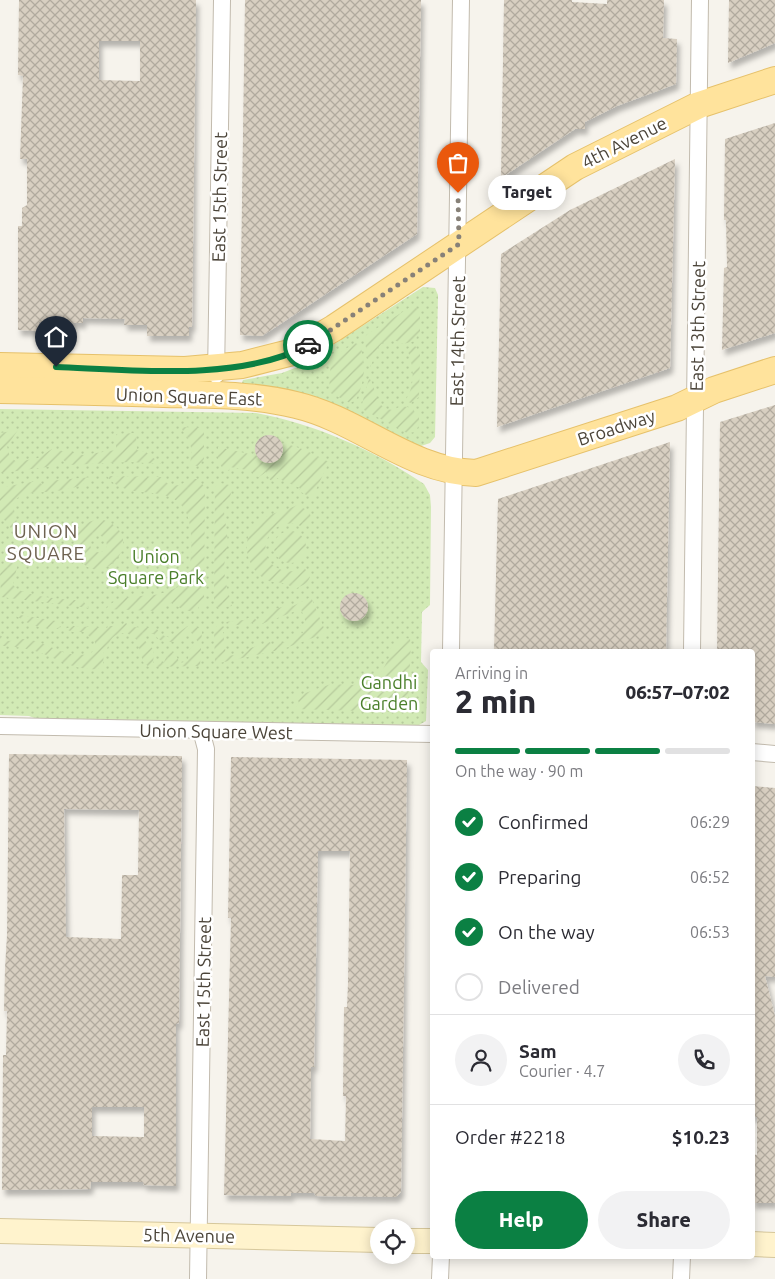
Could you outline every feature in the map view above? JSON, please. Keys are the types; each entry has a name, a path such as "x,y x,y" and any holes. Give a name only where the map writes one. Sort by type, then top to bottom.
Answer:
{"main road":[{"name":"4th Avenue","path":"459,244 575,167 698,105 775,80"},
{"name":"Union Square East","path":"0,366 186,370 260,362 293,352 323,336 459,244"},
{"name":"Broadway","path":"454,471 476,473 493,469 677,408 696,399 775,370"},
{"name":"Union Square East","path":"0,390 216,395 263,398 299,406 342,421 424,464 454,471"},
{"name":"5th Avenue","path":"0,1231 370,1240"},
{"path":"415,1241 430,1242"},
{"path":"755,1244 775,1245"}],"street":[{"name":"East 15th Street","path":"216,395 222,0"},
{"name":"East 14th Street","path":"451,649 459,244 461,0"},
{"name":"East 13th Street","path":"692,649 700,0"},
{"name":"Union Square West","path":"0,726 430,734"},
{"name":"East 15th Street","path":"198,1279 206,749 201,730"},
{"path":"755,752 775,754"},
{"path":"440,1259 440,1279"},
{"path":"681,1279 682,1259"}],"green space":[{"path":"423,287 435,288 438,295 435,437 430,443 418,447 242,383 243,380 282,373 300,366"},
{"path":"412,306 420,310 420,336 417,336 415,341 403,344 392,339 382,343 370,367 365,343 366,335"},
{"path":"355,343 360,345 364,373 356,400 350,403 329,392 331,358"},
{"path":"415,346 420,352 419,397 411,403 405,401 411,389 413,375 407,349"},
{"path":"369,378 376,397 382,406 393,410 401,406 413,408 415,413 419,414 419,424 416,432 407,433 364,410 362,404"},
{"name":"Union Square Park","path":"0,409 256,413 322,431 364,449 424,484 430,495 431,507 430,605 422,612 421,662 428,670 426,721 419,725 410,725 37,719 29,716 0,715"},
{"path":"181,427 204,428 204,459 198,466 190,465 191,447"},
{"path":"18,430 7,446 10,457 17,462 38,458 52,449 83,455 116,450 116,434 136,433 137,450 146,452 161,464 130,462 69,465 61,458 54,466 2,473 0,470 0,433"},
{"path":"281,442 305,450 329,462 312,498 299,491 300,488 277,478 275,482 270,480 266,472 259,477 252,475 253,471 230,467 229,471 223,469 218,461 218,447 258,456 266,462 274,462 282,455"},
{"path":"107,476 161,477 171,485 182,484 189,479 197,479 205,487 204,604 199,606 197,611 185,611 172,603 166,604 157,611 106,609 111,604 122,599 157,594 183,585 189,567 191,549 188,516 180,503 169,497 130,490 117,485"},
{"path":"93,477 70,489 24,494 16,499 13,505 19,532 15,535 7,522 0,517 0,492 3,487 37,481 43,485 47,481"},
{"path":"220,483 234,486 224,512 228,542 224,566 225,580 232,606 218,608 214,603 215,487"},
{"path":"297,505 309,511 311,517 305,528 293,524 282,525 268,537 266,547 267,556 272,564 282,570 293,571 304,567 310,577 307,583 293,590 286,584 269,581 256,571 248,556 247,540 250,532 259,521 269,515"},
{"path":"100,519 115,526 122,536 123,547 118,558 109,566 99,569 88,567 78,557 74,543 75,537 82,527 93,520","holes":["100,535 106,540 107,546 101,552 92,550 89,543 94,536"]},
{"path":"290,531 301,536 306,547 301,558 290,563 279,558 274,547 279,536"},
{"path":"15,552 19,558 13,585 18,589 35,595 83,601 89,608 1,597 0,569 11,559"},
{"path":"311,597 326,633 283,649 215,664 214,629 219,624 231,631 223,632 226,656 244,654 244,650 270,642 272,646 291,640 291,637 303,633 300,626 306,623 301,609 259,625 252,623 230,626 225,622 244,620 253,616 256,620 265,618 265,612 292,604 293,606"},
{"path":"14,614 56,621 61,627 42,628 24,621"},
{"path":"126,623 130,627 156,628 166,637 174,636 190,625 186,634 176,641 162,641 151,633 146,634 144,639 153,650 153,662 156,665 164,662 169,651 174,652 180,663 188,661 189,650 198,642 191,632 192,625 202,630 200,666 149,667 143,662 137,640 127,633 116,635 111,640 107,650 104,650 103,665 98,669 82,668 67,664 29,649 0,646 0,635 7,641 32,640 71,654 90,654 95,649 95,642 85,632 73,632 65,629 73,626 107,628 108,626 119,626"},
{"name":"Gandhi Garden","path":"405,638 410,639 411,644 408,700 402,709 393,712 295,709 299,702 294,697 331,684 353,685 369,681 382,671 389,658 390,649"}],"building":[{"path":"19,0 196,0 192,327 189,327 189,336 147,336 147,325 124,325 125,319 83,318 83,323 39,322 39,331 18,330 18,226 22,226 22,208 27,205 27,159 20,159 23,76 18,75","holes":["99,41 140,41 140,81 99,80"]},
{"path":"245,0 421,0 417,234 262,336 240,335"},
{"path":"504,0 572,0 572,2 607,4 607,0 664,0 663,38 677,39 676,84 617,106 585,122 585,129 575,129 501,178"},
{"path":"729,0 775,0 775,43 728,63"},
{"path":"775,123 775,333 722,350 724,268 727,267 726,220 724,220 725,139"},
{"path":"675,159 670,368 497,427 501,254 570,210"},
{"path":"775,405 775,724 755,722 755,649 717,649 720,422"},
{"path":"269,435 279,439 283,449 279,459 269,463 259,459 255,449 259,439"},
{"path":"670,442 666,649 494,649 498,499"},
{"path":"354,593 364,597 368,607 364,617 354,621 344,617 340,607 344,597"},
{"path":"9,754 182,756 179,1023 176,1024 176,1186 144,1185 143,1182 91,1182 90,1189 2,1190 3,1055 6,1055 7,1011 4,1011 7,935","holes":["64,809 139,810 138,875 122,875 121,939 66,937","92,1107 144,1107 144,1137 92,1136"]},
{"path":"231,757 407,760 401,1192 396,1197 316,1196 314,1193 291,1193 291,1196 224,1195 231,918 228,918","holes":["318,851 350,851 348,983 347,1007 344,1007 343,1096 346,1096 345,1141 310,1139 311,1067 314,1067"]},
{"path":"755,786 775,788 775,977 765,976 775,1016 775,1203 755,1203 757,1117 755,1117"}],"way so far":[{"path":"308,345 459,244 458,193"}],"place":[{"name":"Target","path":"458,193"}],"district":[{"name":"UNION SQUARE","path":"46,542"}],"route":[{"path":"56,367 186,370 216,368 260,362 283,356 308,345"}]}
